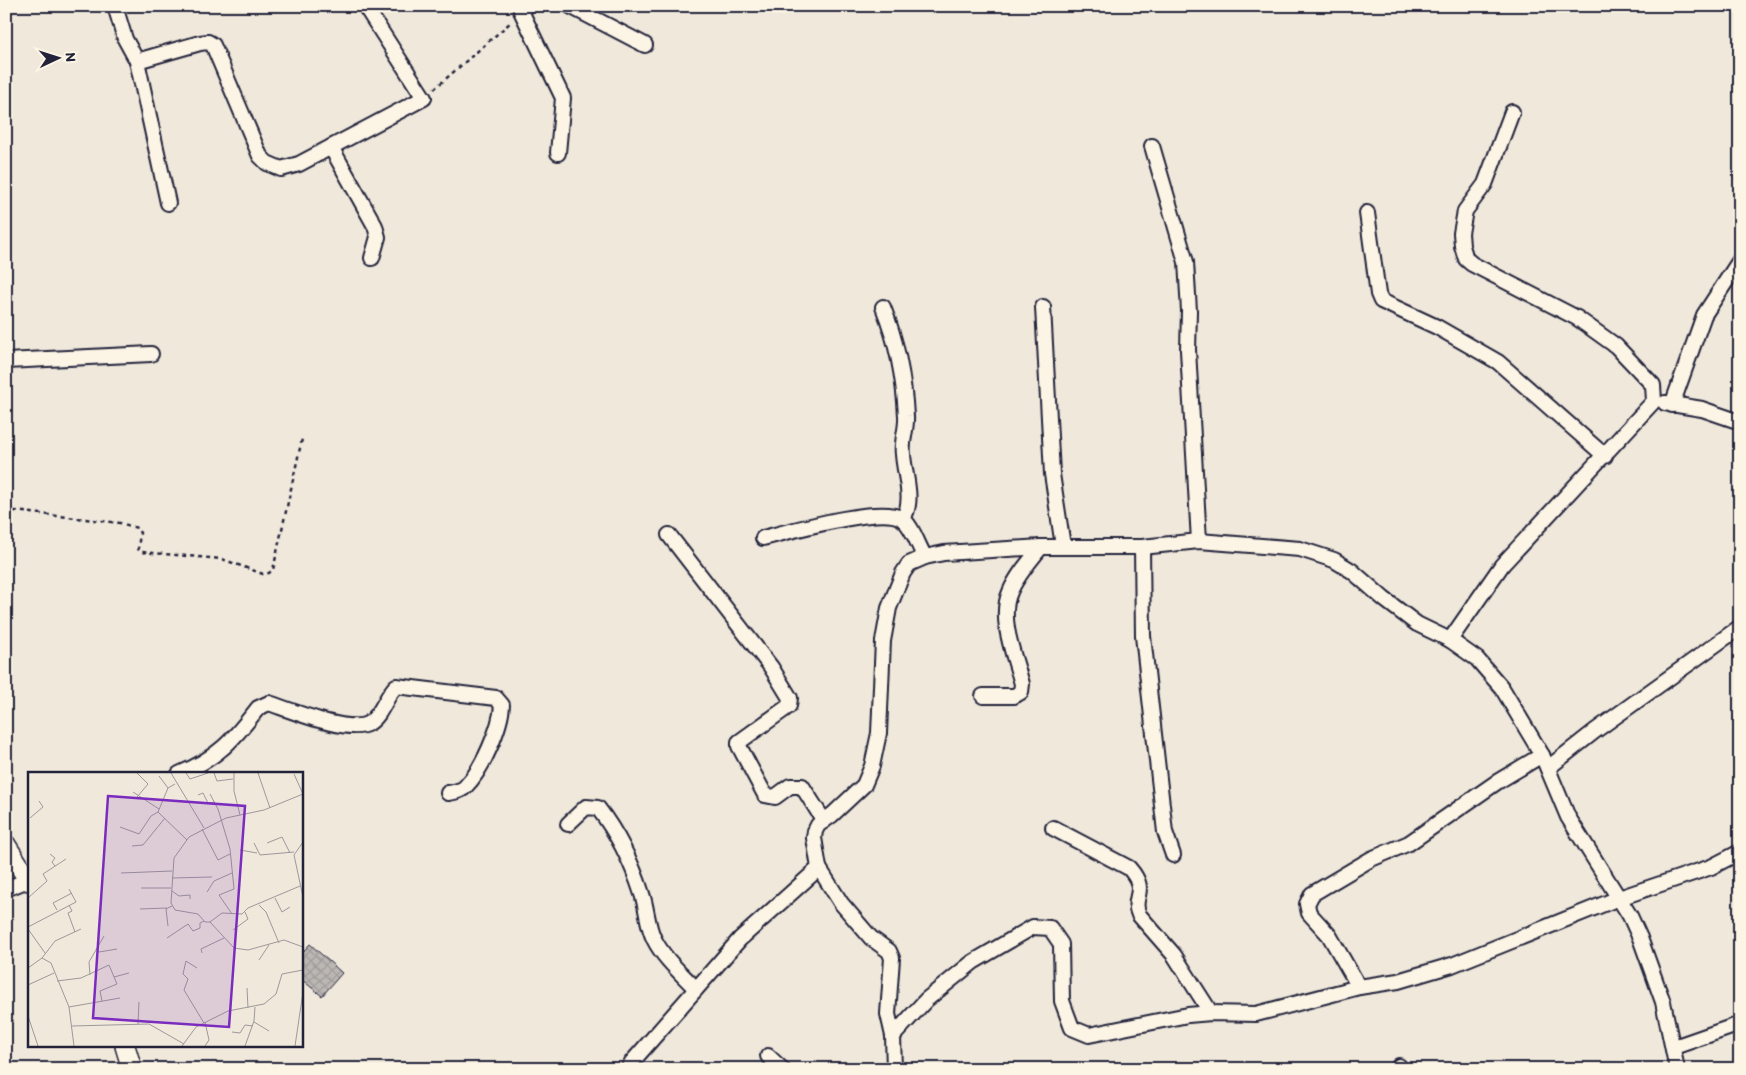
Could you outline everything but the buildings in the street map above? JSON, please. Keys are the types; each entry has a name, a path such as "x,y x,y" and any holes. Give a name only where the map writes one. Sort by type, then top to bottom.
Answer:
{"street":[{"path":"115,6 125,39 137,61 168,203"},
{"path":"137,61 208,42 213,45 260,156 267,163 281,169 299,164 424,98 365,6"},
{"path":"570,6 645,45"},
{"path":"524,9 562,98 558,153"},
{"path":"1450,640 1502,565 1654,401 1654,385 1616,346 1577,318 1472,264 1466,258 1461,233 1465,211 1486,184 1512,112"},
{"path":"1152,146 1186,262 1189,311 1188,350 1199,542"},
{"path":"331,148 375,226 378,237 372,258"},
{"path":"1367,213 1378,294 1381,301 1429,323 1498,362 1605,456"},
{"path":"1672,405 1704,315 1740,260"},
{"path":"884,307 896,341 906,418 902,452 908,508 903,518"},
{"path":"1043,307 1052,474 1062,546"},
{"path":"6,361 151,354"},
{"path":"1654,401 1702,408 1740,422"},
{"path":"763,538 817,523 892,515 903,518 925,557"},
{"path":"669,535 771,667 790,698 789,706 739,742 739,746 765,796 775,797 790,786 802,786 824,821"},
{"path":"894,1069 892,1036 888,1014 892,958 888,952 871,938 841,903 819,868 814,838 818,825 864,785 872,766 879,733 883,642 889,608 902,572 909,564 925,557 944,553 1062,546 1142,547 1199,542 1300,549 1334,560 1352,571 1384,600 1417,624 1450,640 1476,659 1502,688 1545,762 1568,817 1619,898 1640,938 1663,1002 1678,1069"},
{"path":"983,696 1014,696 1023,688 1008,632 1007,608 1009,594 1016,580 1042,547"},
{"path":"1142,547 1142,612 1145,662 1166,832 1173,855"},
{"path":"1358,987 1328,935 1309,913 1307,904 1312,894 1371,859 1392,852 1415,839 1497,782 1545,762 1595,731 1740,627"},
{"path":"183,772 214,757 232,742 258,708 264,704 269,703 336,724 356,728 369,724 378,714 390,691 396,686 496,698 502,704 502,713 485,757 466,787 448,793"},
{"path":"568,824 586,807 598,808 612,827 628,857 643,895 653,938 666,958 696,989"},
{"path":"1053,828 1129,868 1138,878 1141,889 1136,907 1139,915 1174,955 1211,1013"},
{"path":"6,845 27,876 6,889"},
{"path":"892,1036 926,1000 973,962 1033,927 1050,928 1061,944 1062,1001 1072,1028 1089,1036 1152,1022 1211,1013 1256,1014 1358,987 1398,981 1452,965 1619,898 1711,867 1740,852"},
{"path":"628,1069 632,1062 740,939 819,868"},
{"path":"1674,1047 1740,1024"},
{"path":"126,1048 132,1069"},
{"path":"768,1056 782,1069"}],"path":[{"path":"424,98 524,9"},
{"path":"6,510 120,522 137,528 140,532 138,549 141,552 222,559 263,574 270,573 273,570 302,439"}]}
